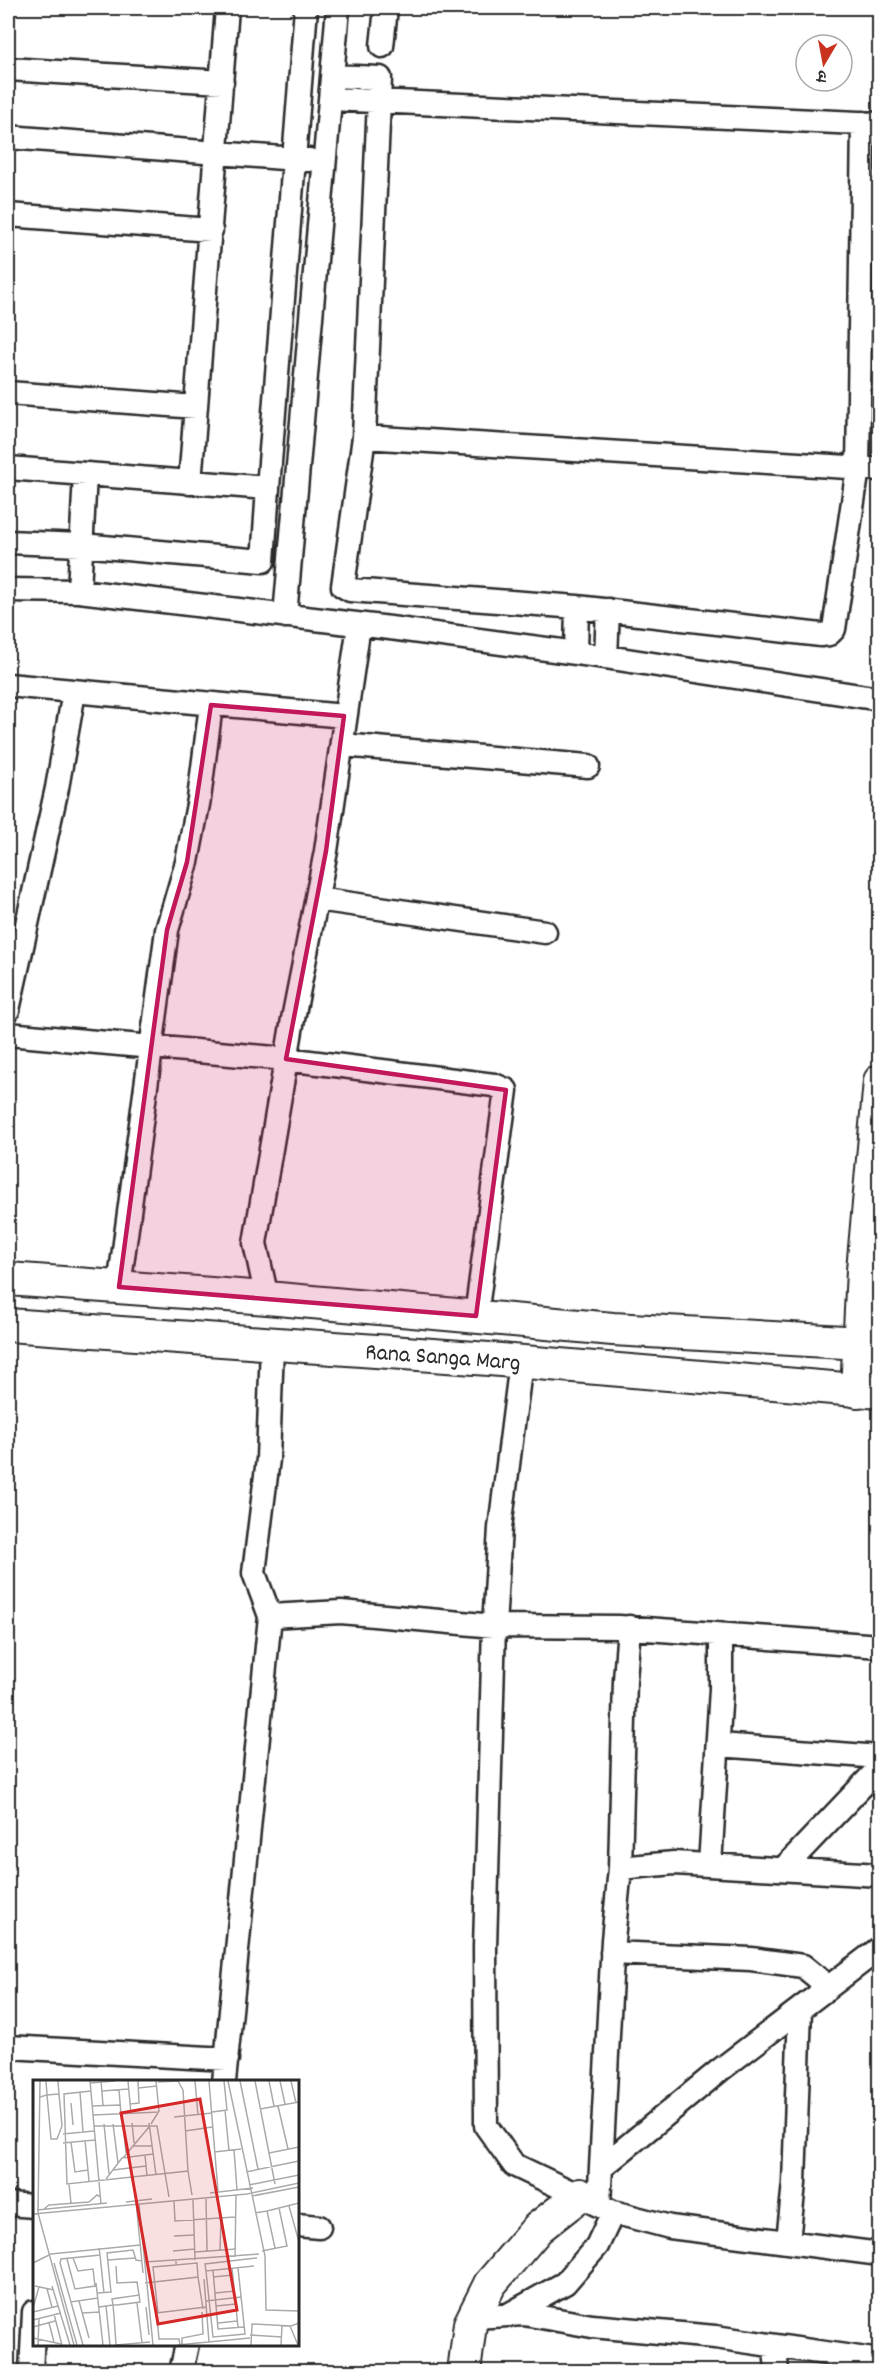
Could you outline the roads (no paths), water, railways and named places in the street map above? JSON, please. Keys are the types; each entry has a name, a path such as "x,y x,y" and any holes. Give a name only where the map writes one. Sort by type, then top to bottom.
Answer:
{"main road":[{"path":"868,1392 870,1343 863,1270 879,1081"},
{"name":"Rana Sanga Marg","path":"8,1279 267,1298 613,1329 870,1343"},
{"name":"Rana Sanga Marg","path":"8,1325 521,1362 868,1392"},
{"path":"464,2372 470,2324 490,2284 538,2228 597,2204"}],"street":[{"path":"190,483 227,8"},
{"path":"8,542 81,545 263,561 306,8"},
{"path":"285,616 338,8"},
{"path":"382,46 386,8"},
{"path":"8,69 222,82"},
{"path":"331,99 379,101 871,123 869,468 834,629 830,634 821,635 577,606 350,590 343,586 364,437 379,101 381,78 333,76"},
{"path":"8,137 325,160"},
{"path":"8,215 210,230"},
{"path":"8,393 196,407"},
{"path":"364,437 869,468"},
{"path":"8,468 268,488"},
{"path":"78,591 85,474"},
{"path":"8,590 78,591 576,652 879,699"},
{"path":"576,652 577,606"},
{"path":"606,657 608,610"},
{"path":"267,1298 255,1243 286,1059 326,851 359,625"},
{"path":"8,685 344,716"},
{"path":"8,1010 54,799 74,692"},
{"path":"119,1287 167,930 187,862 199,799 211,705"},
{"path":"342,745 588,766"},
{"path":"316,899 545,932"},
{"path":"8,1034 286,1059 494,1085 506,1090 476,1316"},
{"path":"224,2080 270,1616 254,1573 268,1459 272,1344"},
{"path":"521,1362 500,1528 494,1626 485,1947 486,2126 514,2165 597,2204 670,2227 879,2254"},
{"path":"270,1616 341,1612 494,1626 629,1627 879,1646"},
{"path":"508,2315 565,2283 597,2246 597,2204 601,2168 612,1953 620,1868 624,1691 629,1627"},
{"path":"711,1865 722,1689 721,1635"},
{"path":"719,1745 879,1758"},
{"path":"783,1869 879,1767"},
{"path":"620,1868 674,1863 879,1875"},
{"path":"601,2168 720,2070 879,1948"},
{"path":"612,1953 751,1959 803,1966 819,1979 823,1991"},
{"path":"788,2241 795,2173 800,2009"},
{"path":"8,2047 227,2059"},
{"path":"8,2204 33,2206"},
{"path":"474,2317 524,2314 592,2326 715,2337 879,2361"},
{"path":"31,2372 33,2332"},
{"path":"181,2372 187,2346"},
{"path":"775,2346 777,2372"}]}
